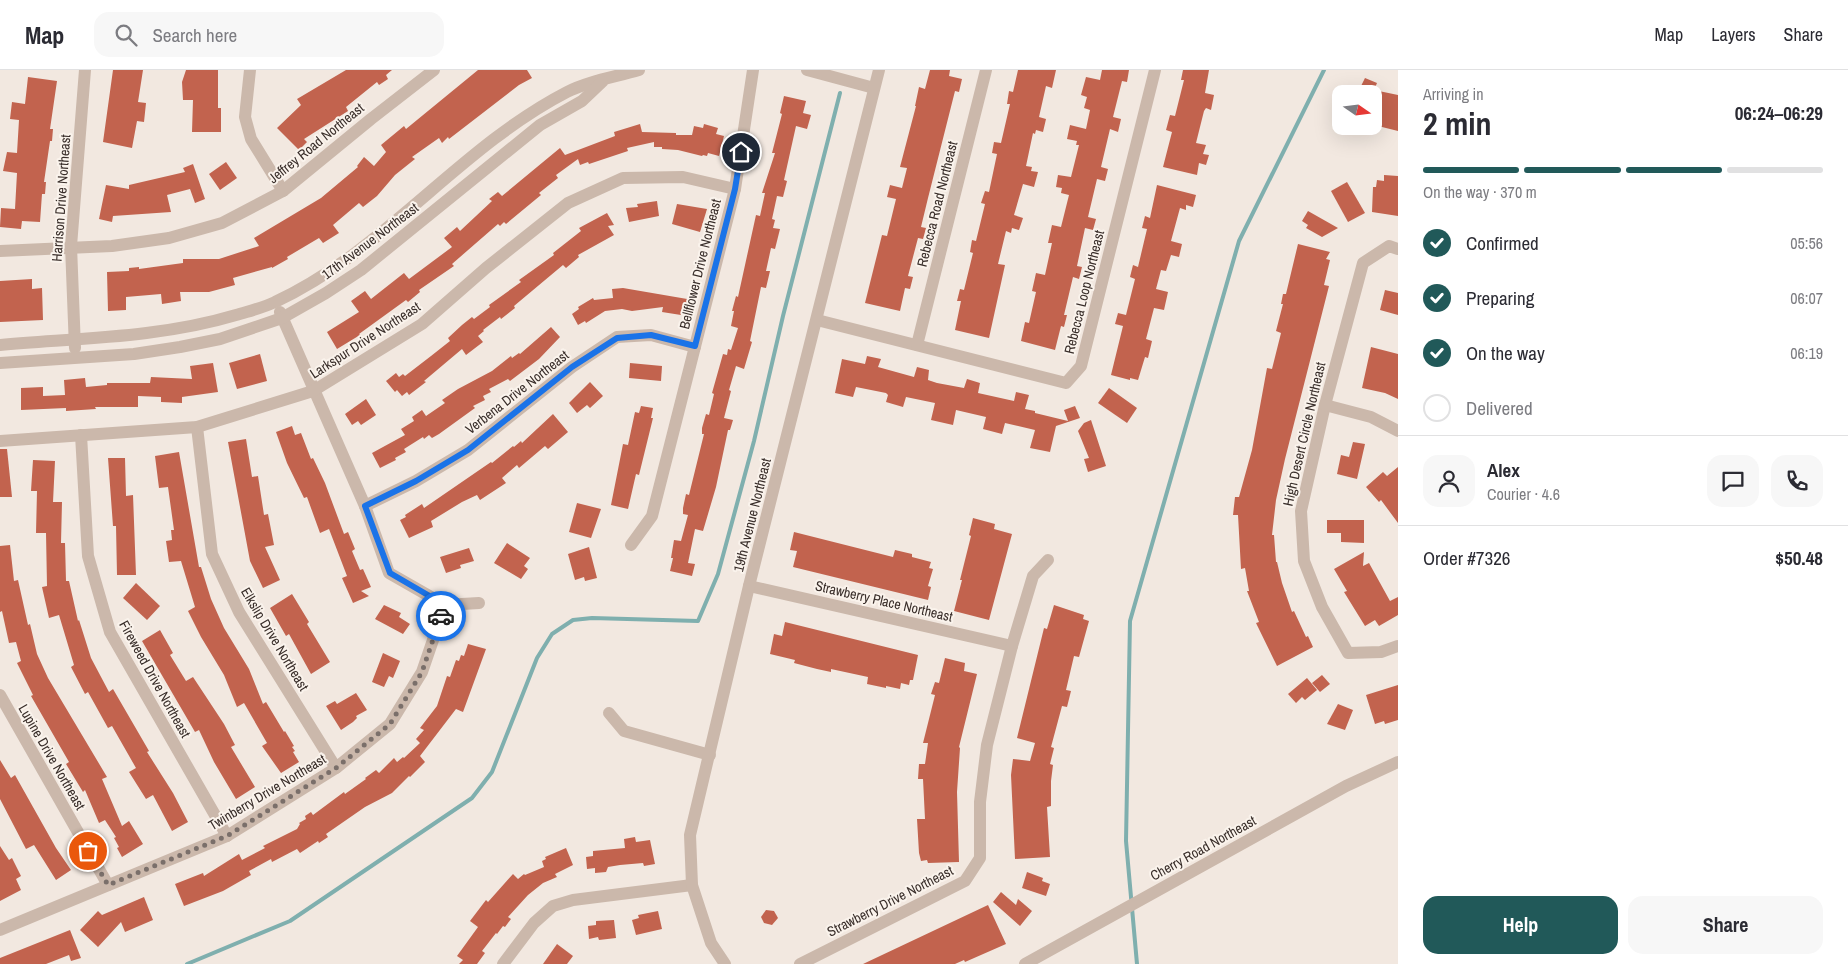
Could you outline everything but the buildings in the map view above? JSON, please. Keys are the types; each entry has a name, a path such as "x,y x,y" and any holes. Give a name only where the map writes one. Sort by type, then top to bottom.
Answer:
{"street":[{"name":"Harrison Drive Northeast","path":"76,358 71,246 86,70"},
{"path":"250,70 245,117 251,139 283,191"},
{"name":"Jeffrey Road Northeast","path":"0,251 71,246 112,246 169,238 222,223 283,191 434,70"},
{"name":"17th Avenue Northeast","path":"0,345 146,334 191,326 258,309 275,302 315,280 350,256 523,118 567,92 603,75 639,70"},
{"name":"Bellflower Drive Northeast","path":"631,545 652,516 735,189 753,70"},
{"path":"806,70 874,88"},
{"name":"19th Avenue Northeast","path":"725,964 711,943 692,884 690,835 749,586 879,70"},
{"name":"Rebecca Road Northeast","path":"917,345 986,70"},
{"name":"Rebecca Loop Northeast","path":"817,320 1066,383 1081,366 1155,70"},
{"name":"17th Avenue Northeast","path":"0,363 134,354 199,344 264,326 282,318 326,294 361,270 540,125 582,101 603,75"},
{"name":"Larkspur Drive Northeast","path":"0,441 197,427 313,391 422,324 486,268 568,203 623,178 683,177 735,189"},
{"name":"High Desert Circle Northeast","path":"1398,249 1389,246 1363,263 1325,405 1300,511 1304,561 1322,607 1348,653 1381,652 1398,646"},
{"path":"275,302 365,506 390,573 445,605 479,604"},
{"name":"Verbena Drive Northeast","path":"365,506 416,481 468,450 572,367 617,338 651,335 695,346"},
{"path":"1325,405 1371,416 1398,431"},
{"name":"Elkslip Drive Northeast","path":"197,427 212,554 239,612 336,768"},
{"name":"Fireweed Drive Northeast","path":"81,435 88,556 110,632 227,836"},
{"name":"Strawberry Drive Northeast","path":"800,964 964,881 980,858 980,802 986,745 1033,576 1048,560"},
{"name":"Strawberry Place Northeast","path":"749,586 1012,646"},
{"name":"Twinberry Drive Northeast","path":"0,930 227,836 336,768 390,724 422,672 445,605"},
{"name":"Lupine Drive Northeast","path":"0,695 108,885"},
{"path":"609,713 624,731 710,756"},
{"name":"Cherry Road Northeast","path":"1025,964 1346,786 1398,762"},
{"path":"503,964 534,923 552,906 573,900 692,884"}],"waterway":[{"path":"1137,964 1126,841 1130,621 1239,241 1324,70"},
{"path":"187,964 290,921 472,798 492,772 537,658 552,634 573,620 592,618 698,621 718,574 754,441 783,316 840,93"}],"way so far":[{"path":"88,851 108,885 227,836 336,768 390,724 422,672 441,616"}],"route":[{"path":"441,616 445,605 390,573 365,506 416,481 468,450 572,367 617,338 651,335 695,346 735,189 741,152"}]}
